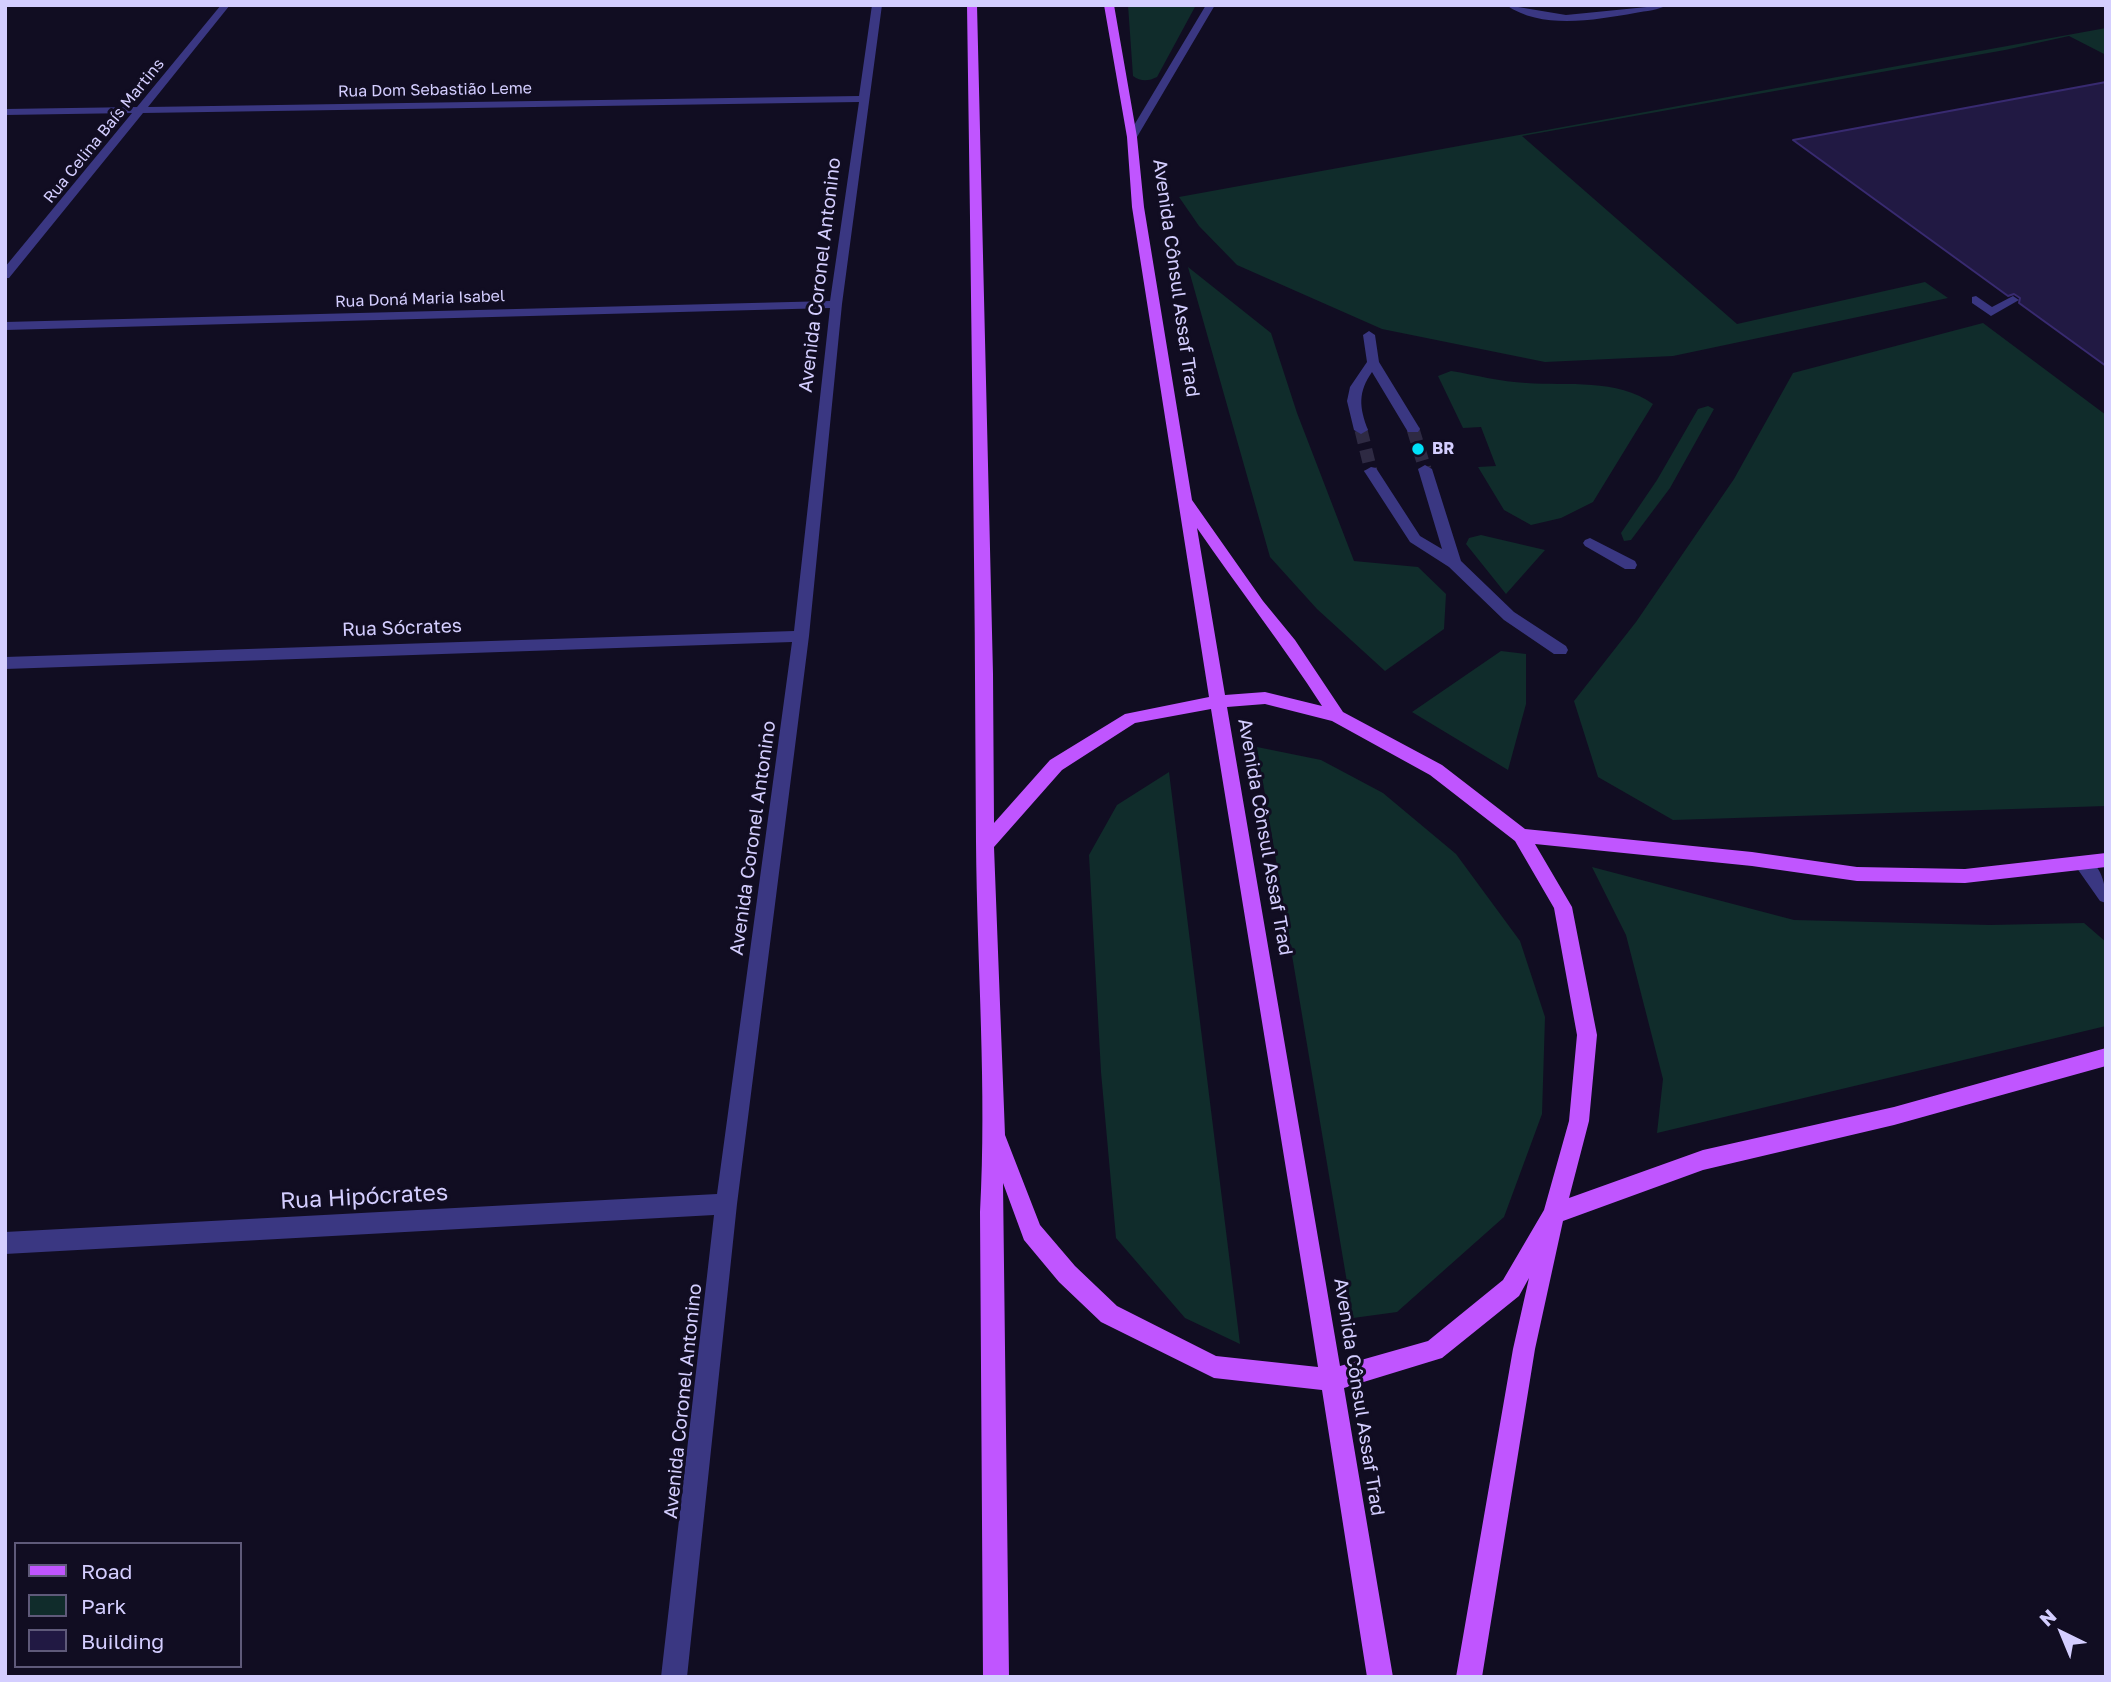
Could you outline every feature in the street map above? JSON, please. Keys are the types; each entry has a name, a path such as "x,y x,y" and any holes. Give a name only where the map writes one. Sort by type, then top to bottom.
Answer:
{"main road":[{"path":"972,5 985,674 985,845 995,1135 990,1212 996,1677"},
{"name":"Avenida Cônsul Assaf Trad","path":"1108,5 1132,137 1138,207 1184,500 1333,1380 1380,1677"},
{"path":"1184,500 1258,605 1290,644 1337,716"},
{"path":"985,845 1056,765 1132,718 1217,702 1265,698 1337,716 1436,770 1521,836 1563,907 1587,1035 1579,1121 1554,1214 1522,1360 1469,1677"},
{"path":"1521,836 1752,859 1857,874 1965,876 2106,860"},
{"path":"995,1135 1032,1232 1067,1274 1109,1314 1214,1367 1333,1380 1434,1350 1511,1288 1554,1214 1703,1160 1894,1116 2106,1058"}],"street":[{"name":"Rua Celina Baís Martins","path":"5,275 226,5"},
{"name":"Avenida Coronel Antonino","path":"674,1677 726,1204 801,636 836,304 877,5"},
{"path":"1132,137 1211,5"},
{"path":"1510,5 1549,18 1604,15 1663,5"},
{"name":"Rua Dom Sebastião Leme","path":"5,112 864,99"},
{"path":"2013,299 1991,312 1976,300 2013,299"},
{"name":"Rua Doná Maria Isabel","path":"5,326 836,304"},
{"path":"1369,335 1373,362 1413,429"},
{"path":"1361,430 1352,406 1358,382 1373,362"},
{"path":"1425,469 1454,563"},
{"path":"1371,471 1415,539 1454,563 1509,616 1560,650"},
{"path":"1590,543 1630,565"},
{"name":"Rua Sócrates","path":"5,663 801,636"},
{"path":"2084,864 2106,896"},
{"name":"Rua Hipócrates","path":"5,1243 726,1204"}],"green space":[{"path":"1128,5 1196,5 1157,77 1142,80 1133,76"},
{"path":"2106,28 2106,55 2069,36 2005,50 1522,136 1737,324 1925,282 1948,298 1673,356 1545,362 1382,329 1237,265 1199,226 1179,197"},
{"path":"1188,267 1271,333 1297,413 1354,561 1418,567 1446,594 1444,629 1385,671 1317,609 1270,557"},
{"path":"1983,323 2106,415 2106,806 1673,820 1598,777 1574,701 1636,622 1734,479 1793,373"},
{"path":"1451,371 1517,382 1608,387 1624,390 1653,404 1593,502 1561,518 1531,525 1504,510 1478,467 1496,466 1481,427 1463,428 1438,376"},
{"path":"1708,406 1714,409 1670,488 1631,540 1624,541 1621,533 1657,480 1698,409"},
{"path":"1481,535 1545,550 1506,594 1466,544 1469,538"},
{"path":"1501,651 1526,654 1526,704 1508,770 1412,712"},
{"path":"1257,747 1321,760 1383,793 1456,854 1520,941 1545,1017 1542,1114 1504,1217 1397,1312 1353,1318"},
{"path":"1169,772 1240,1344 1185,1318 1116,1238 1101,1072 1089,855 1117,805"},
{"path":"1592,867 1794,920 1990,925 2084,923 2106,942 2106,1026 1657,1133 1663,1079 1626,935"}],"building":[{"path":"2106,82 2106,366 2019,303 2020,298 2014,294 2008,296 1793,140"}],"tunnel":[{"path":"1413,429 1425,469"},
{"path":"1361,430 1371,471"}],"place":[{"name":"BR","path":"1418,449"}]}
